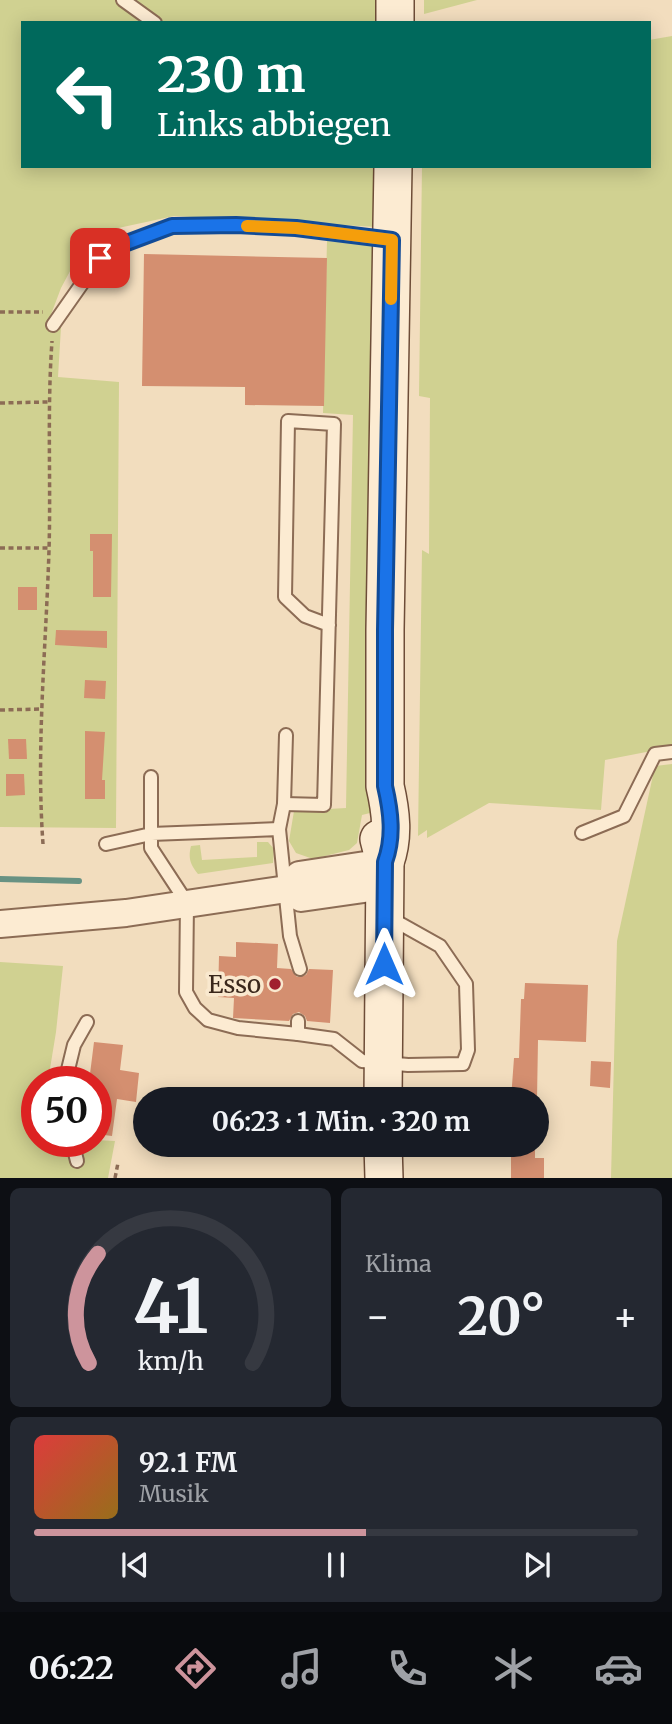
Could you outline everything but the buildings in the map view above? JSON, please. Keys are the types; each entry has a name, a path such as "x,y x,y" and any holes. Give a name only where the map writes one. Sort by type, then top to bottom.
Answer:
{"main road":[{"path":"395,21 396,0"},
{"path":"376,1074 385,888 379,845 378,810 385,786 393,168"},
{"path":"383,1157 384,1178"}],"street":[{"path":"0,924 152,909 287,889 299,875 385,888"}],"lane":[{"path":"123,0 152,21"},
{"path":"53,325 100,258 116,247 172,226 296,228 392,240"},
{"path":"284,804 324,805 329,625 334,424 288,421 285,597 305,616 329,625"},
{"path":"286,735 284,804 279,829 290,936 300,969"},
{"path":"582,833 624,816 655,754 672,752"},
{"path":"151,777 151,848 187,903 186,992 195,1008 208,1020 238,1028 298,1027 334,1039 376,1074 463,1064 468,1050 466,984 440,946 385,888"},
{"path":"106,844 151,834 279,829"},
{"path":"69,1066 74,1045 87,1022"},
{"path":"76,1157 77,1161"}],"path":[{"path":"0,312 63,312"},
{"path":"43,844 42,709 49,548 48,402 53,325"},
{"path":"0,403 48,402"},
{"path":"0,548 49,548"},
{"path":"0,710 42,709"},
{"path":"115,1178 118,1163"}],"green space":[{"path":"0,0 386,0 385,21 21,21 21,168 380,168 377,227 174,216 109,230 84,245 61,288 47,325 61,327 58,377 119,382 116,828 0,827"},
{"path":"424,0 477,0 424,14"},
{"path":"672,36 672,747 605,760 601,810 489,803 427,838 427,830 418,836 422,550 429,554 430,398 419,396 422,168 651,168 651,40"},
{"path":"327,241 381,246 370,813 362,815 357,843 349,850 313,859 296,853 289,841 294,811 346,808 353,415 323,413"},
{"path":"672,764 672,1178 611,1178 617,941 655,766"},
{"path":"257,842 268,842 274,849 273,863 198,874 190,861 191,846 200,845 202,860 257,857"},
{"path":"0,962 63,966 50,1066 21,1066 21,1157 112,1157 108,1178 0,1178"}],"waterway":[{"path":"0,879 79,881"}],"slow traffic":[{"path":"247,226 296,228 392,240 391,299"}],"place":[{"name":"Esso","path":"275,984"}],"route":[{"path":"100,258 116,247 172,226 296,228 392,240 385,630 385,786 391,810 390,847 385,862 384,964"}]}
